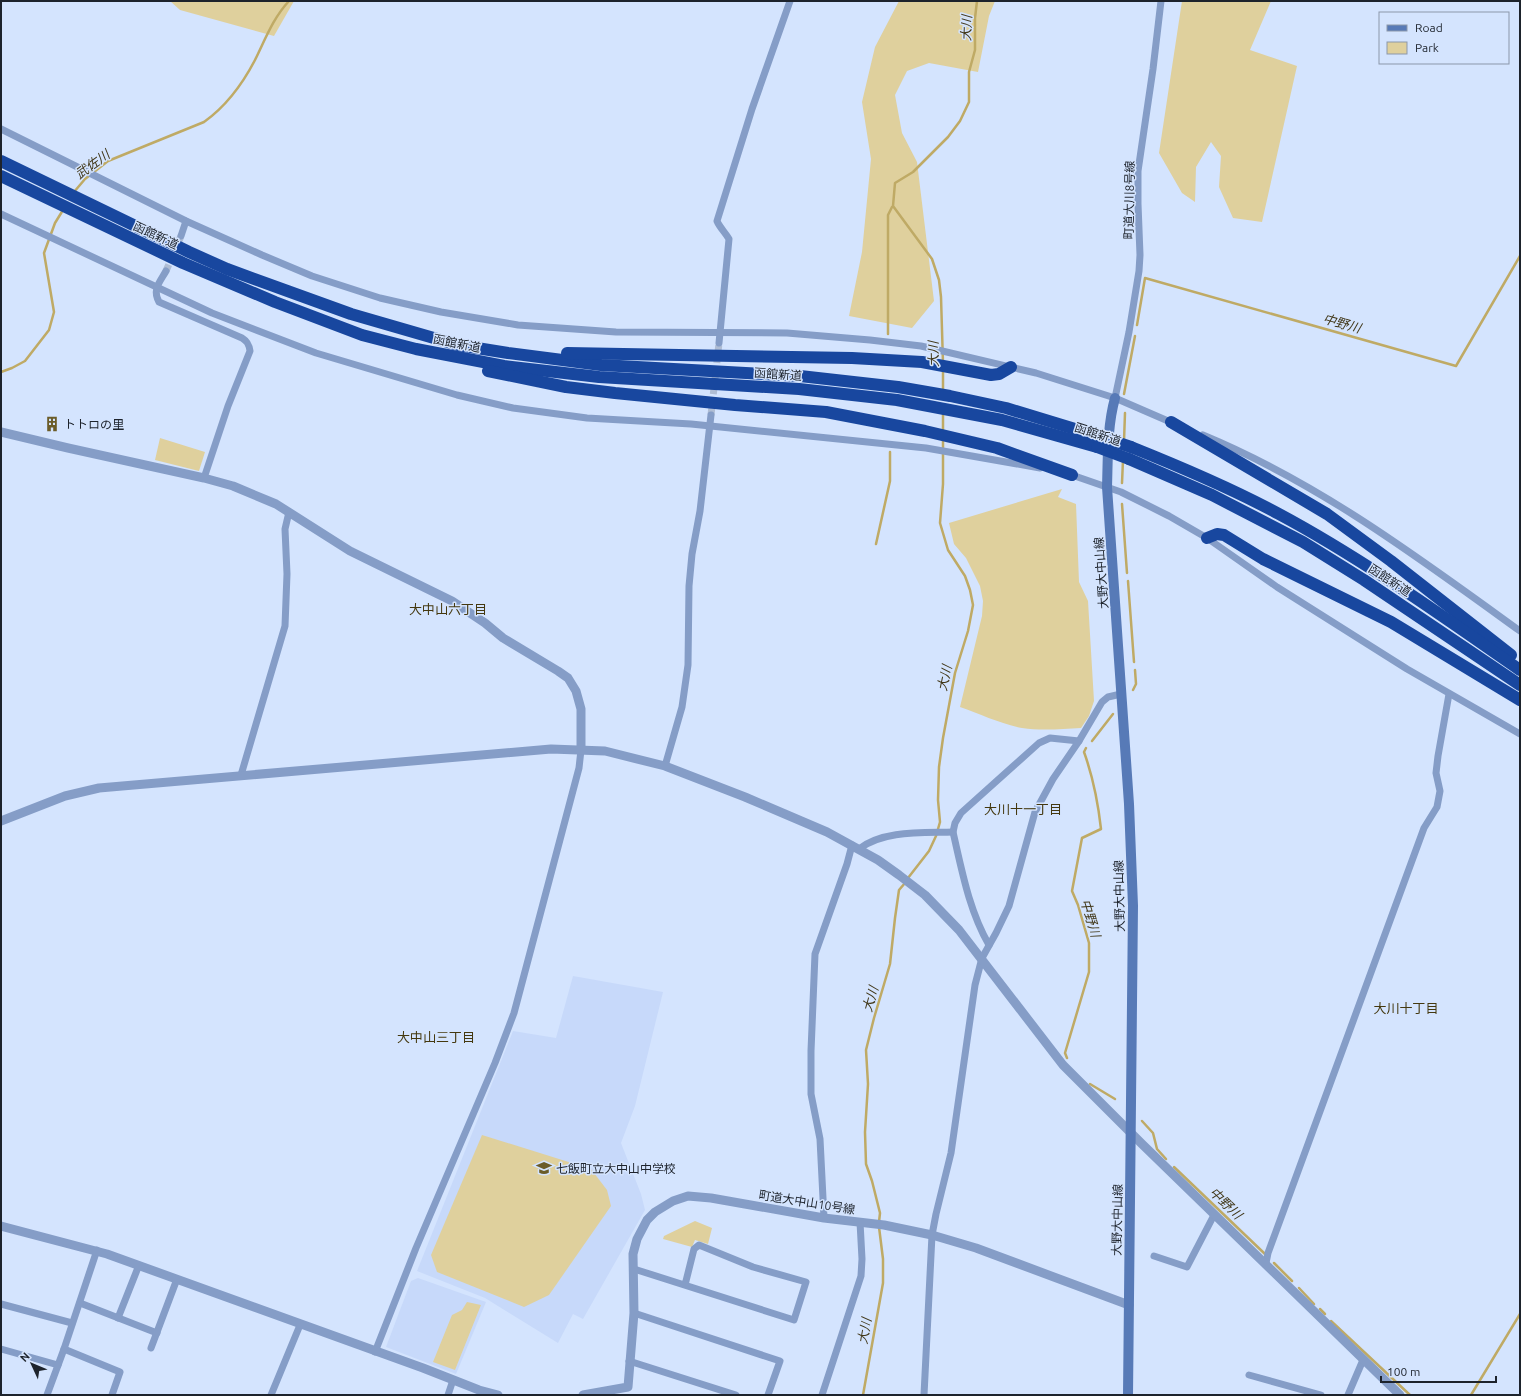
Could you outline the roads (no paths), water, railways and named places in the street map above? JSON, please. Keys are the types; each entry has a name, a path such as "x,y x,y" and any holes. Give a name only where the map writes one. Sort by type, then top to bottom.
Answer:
{"highway":[{"name":"函館新道","path":"1,161 189,252 234,271 351,314 458,344 508,353 601,365 800,376 922,391 950,396 1034,416 1098,442 1217,483 1262,505 1309,531 1412,596 1520,670"},
{"name":"函館新道","path":"1,176 183,264 275,302 362,335 504,366 599,377 800,389 923,404 1098,442"},
{"path":"362,335 470,368 566,387 735,405 826,412 925,431 997,448 1072,475"},
{"path":"458,344 582,354 852,358 922,362 992,375 999,374 1011,367"},
{"path":"1171,422 1327,514 1391,561 1520,662"},
{"name":"函館新道","path":"1130,453 1303,542 1364,580 1520,685"},
{"path":"1207,538 1217,534 1224,535 1263,559 1391,622 1520,700"}],"main road":[{"name":"大野大中山線","path":"1115,398 1112,409 1108,446 1107,487 1129,804 1133,906 1129,1395"}],"street":[{"path":"719,343 729,239 725,232 719,227 717,221 752,109 790,1"},
{"name":"町道大川8号線","path":"1115,398 1129,332 1139,271 1138,171 1161,1"},
{"path":"1,129 186,221 262,255 312,276 343,284 380,298 441,312 518,325 573,330 616,332 787,333 921,346 1036,373 1115,398 1241,451 1270,466 1343,508 1413,554 1520,631"},
{"path":"1,214 156,288 212,312 316,353 457,395 514,408 587,418 710,426 926,448 1072,475 1140,500 1207,538 1277,587 1394,662 1520,734"},
{"path":"181,236 186,221"},
{"path":"166,271 156,288 156,296 159,302 242,338 247,341 250,346 250,351 228,406 204,478"},
{"path":"665,766 682,707 688,665 689,586 692,554 700,511 711,415"},
{"path":"1,432 204,478 232,486 276,504 350,551 452,601 485,623 503,638 568,678 576,691 581,709 581,750 579,768 514,1013 496,1063 416,1248 375,1352"},
{"path":"241,776 285,626 287,574 285,529 289,512"},
{"path":"924,1395 932,1235 951,1153 975,985 982,958 1009,906 1035,812 1053,779 1078,742 1102,702 1108,697 1121,694"},
{"path":"1266,1263 1268,1253 1424,828 1437,807 1440,791 1436,773 1449,694"},
{"path":"989,946 968,898 953,832 955,823 961,813 1039,743 1050,738 1078,742"},
{"path":"1,821 65,796 99,788 551,749 605,751 665,766 745,797 826,832 855,847 899,875 940,909 982,958 1063,1065 1214,1215 1266,1263 1400,1395"},
{"path":"824,1218 820,1138 811,1094 811,1051 815,954 847,864 855,847 881,837 934,832 953,832"},
{"name":"町道大中山10号線","path":"629,1391 629,1361 634,1313 633,1254 637,1239 647,1220 663,1206 681,1197 688,1196 711,1198 824,1218 884,1225 932,1235 976,1248 1129,1305"},
{"path":"1154,1256 1187,1267 1214,1215"},
{"path":"822,1395 861,1276 864,1223"},
{"path":"1,1226 97,1250 300,1325 498,1395"},
{"path":"634,1269 794,1320 806,1282 753,1267 699,1245 694,1249 685,1284"},
{"path":"47,1395 80,1303 97,1250"},
{"path":"118,1318 138,1265"},
{"path":"151,1348 177,1279"},
{"path":"80,1303 157,1332"},
{"path":"1,1304 72,1323"},
{"path":"634,1313 780,1361 768,1395"},
{"path":"271,1395 300,1325"},
{"path":"1,1349 58,1365"},
{"path":"64,1349 120,1372 112,1395"},
{"path":"1348,1395 1363,1360"},
{"path":"629,1361 736,1395"},
{"path":"1249,1376 1321,1395"},
{"path":"448,1395 453,1380"},
{"path":"583,1395 629,1391"}],"waterway":[{"name":"武佐川","path":"74,192 85,179 108,161 204,122 212,116 233,94 245,77 274,22 289,1"},
{"name":"大川","path":"943,363 939,280 932,259 893,206 895,183 913,172 948,137 960,121 969,102 969,72 975,50 975,18 977,1"},
{"path":"888,334 888,215 892,207"},
{"name":"武佐川","path":"1,372 25,361 49,330 54,312 44,253 55,223 63,210"},
{"name":"中野川","path":"1137,325 1145,278 1456,366 1520,256"},
{"name":"中野川","path":"1124,394 1135,336"},
{"name":"大川","path":"943,370 943,391"},
{"name":"大川","path":"943,412 943,431"},
{"name":"中野川","path":"1124,441 1125,413"},
{"name":"大川","path":"908,878 929,851 936,836 940,822 938,800 939,767 943,738 955,673 968,631 973,605 965,576 948,550 940,523 943,484 943,438"},
{"path":"876,544 890,481 890,452"},
{"name":"中野川","path":"1122,483 1123,460"},
{"name":"中野川","path":"1122,504 1127,573"},
{"name":"中野川","path":"1128,581 1134,662"},
{"name":"中野川","path":"1133,690 1136,684 1135,670"},
{"name":"中野川","path":"1092,741 1113,714"},
{"name":"中野川","path":"1067,1058 1065,1053 1089,972 1089,943 1078,905 1072,891 1082,838 1101,829 1095,790 1084,752 1086,748"},
{"name":"大川","path":"879,1222 880,1213 866,1164 865,1132 868,1084 866,1050 890,964 899,890 905,883"},
{"name":"中野川","path":"1090,1084 1115,1099"},
{"name":"中野川","path":"1142,1121 1153,1133 1157,1149 1166,1159"},
{"name":"中野川","path":"1174,1167 1265,1254"},
{"name":"大川","path":"863,1395 883,1283 883,1259 879,1227"},
{"name":"中野川","path":"1274,1263 1292,1281"},
{"name":"中野川","path":"1299,1288 1314,1304"},
{"name":"中野川","path":"1320,1309 1325,1314"},
{"path":"1471,1395 1520,1314"},
{"name":"中野川","path":"1331,1321 1410,1395"}],"tunnel":[{"path":"166,271 181,236"},
{"path":"711,415 719,343"}],"place":[{"name":"トトロの里","path":"52,424"},
{"name":"七飯町立大中山中学校","path":"544,1168"}],"district":[{"name":"大中山六丁目","path":"448,609"},
{"name":"大川十一丁目","path":"1023,809"},
{"name":"大川十丁目","path":"1406,1008"},
{"name":"大中山三丁目","path":"436,1037"}]}
